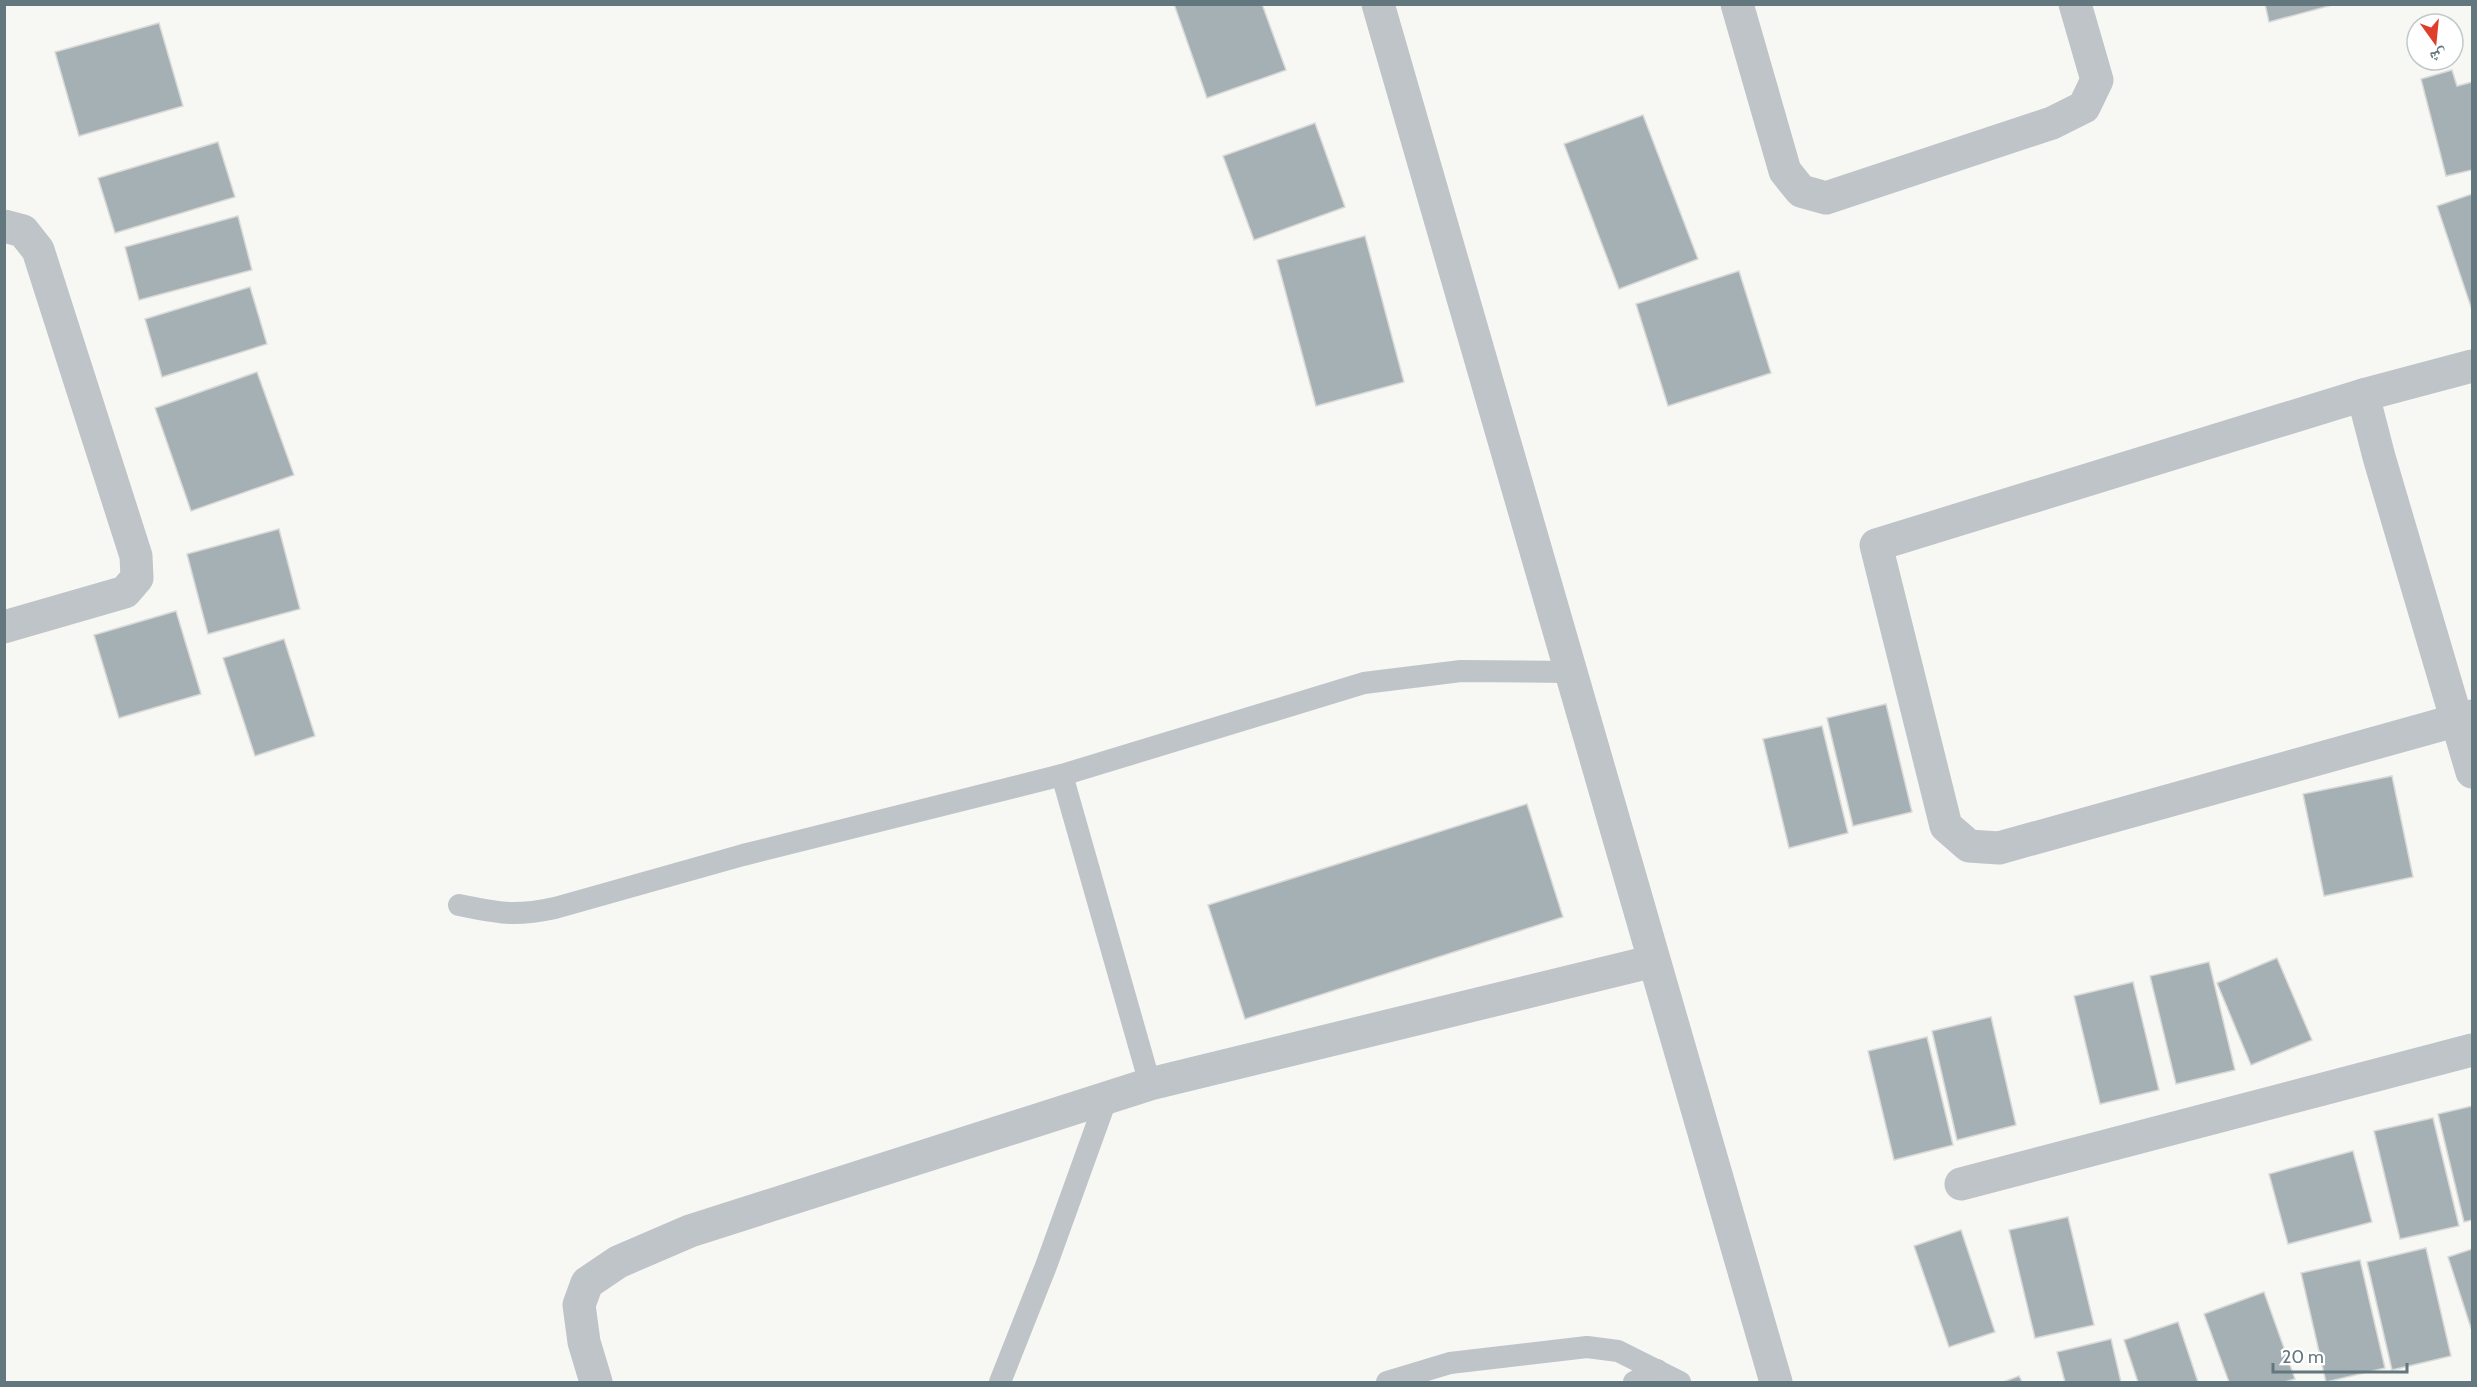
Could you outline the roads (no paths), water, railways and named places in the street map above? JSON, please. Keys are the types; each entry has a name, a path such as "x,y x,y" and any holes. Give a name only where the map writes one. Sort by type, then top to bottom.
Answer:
{"street":[{"path":"1378,4 1776,1383"},
{"path":"1737,4 1785,171 1801,191 1826,198 2052,123 2084,107 2097,80 2075,4"},
{"path":"4,226 23,231 38,250 136,556 137,578 125,592 4,627"},
{"path":"2465,718 1999,848 1969,846 1946,826 1875,545 2363,395 2472,366"},
{"path":"2363,395 2382,468 2465,718 2472,772"},
{"path":"596,1383 584,1342 579,1305 587,1283 618,1262 690,1231 1150,1084 1654,961"},
{"path":"1961,1184 2472,1050"}],"lane":[{"path":"459,905 502,914 526,915 743,855 1062,775 1364,683 1461,671 1571,672"},
{"path":"1062,775 1150,1084"},
{"path":"1000,1383 1046,1266 1107,1097"},
{"path":"1387,1383 1450,1363 1587,1347 1618,1351 1680,1383"},
{"path":"1634,1383 1657,1371"}]}
